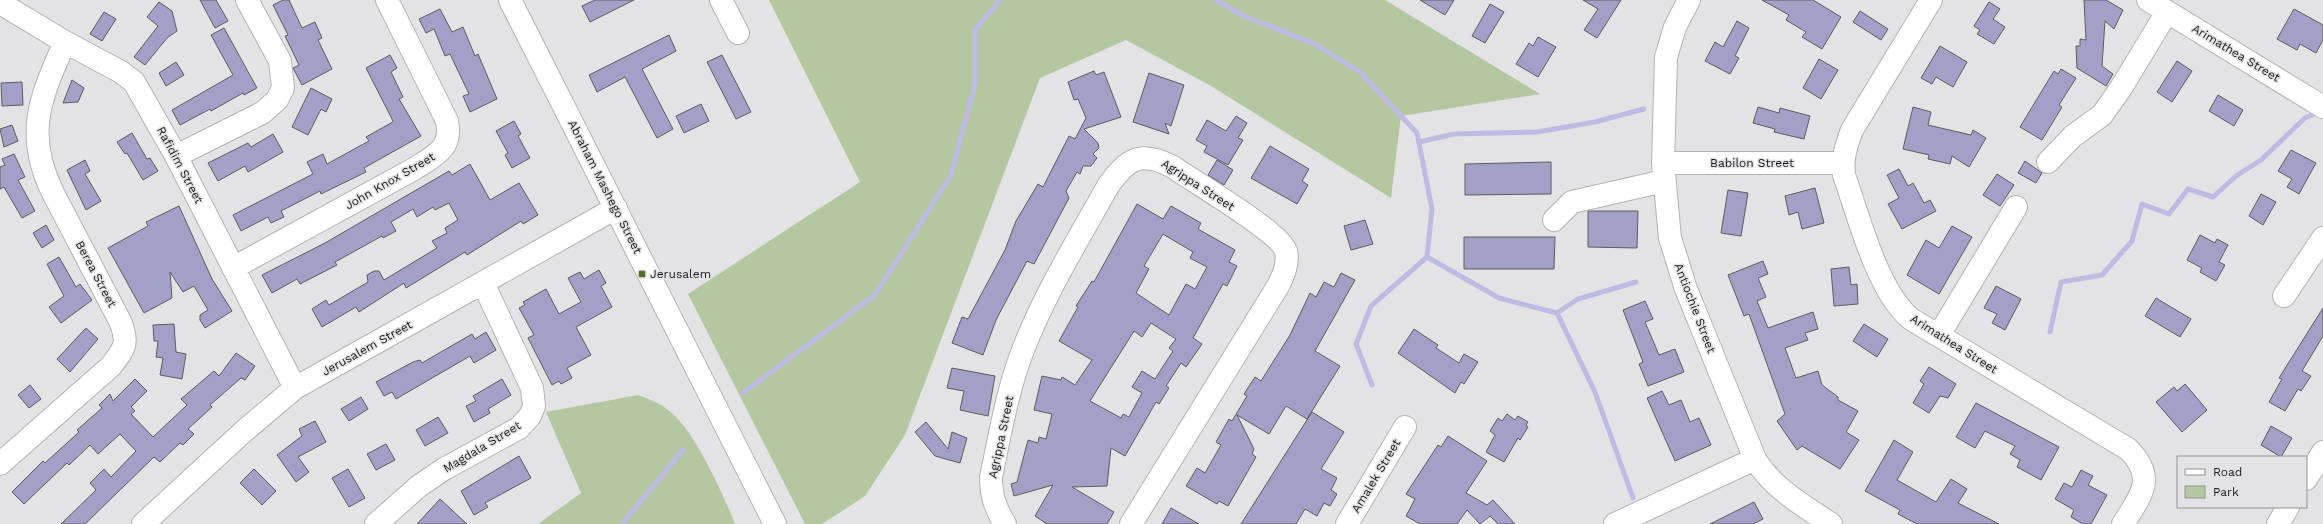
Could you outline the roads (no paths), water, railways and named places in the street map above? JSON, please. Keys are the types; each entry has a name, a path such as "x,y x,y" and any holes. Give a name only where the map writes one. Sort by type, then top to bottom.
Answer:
{"street":[{"path":"176,156 262,113 277,100 283,88 280,61 247,0"},
{"name":"John Knox Street","path":"233,268 414,169 441,151 447,143 450,133 448,121 387,0"},
{"name":"Abraham Mashego Street","path":"510,0 775,524"},
{"path":"721,0 738,34"},
{"name":"Antiochie Street","path":"1689,0 1675,27 1666,57 1663,172 1670,238 1686,289 1755,460 1764,473 1774,483 1831,524"},
{"name":"Arimathea Street","path":"1931,0 1852,130 1845,148 1842,163 1844,175 1884,285 1902,311 1939,335 2128,449 2138,459 2143,470 2145,481 2142,492 2123,524"},
{"name":"Arimathea Street","path":"2148,0 2320,99"},
{"name":"Rafidim Street","path":"0,3 65,42 121,72 134,82 176,156 295,388"},
{"path":"2048,162 2073,136 2102,115 2121,88 2167,12"},
{"name":"Berea Street","path":"0,464 111,366 121,354 126,344 126,335 120,321 50,187 38,157 36,139 38,118 46,86 65,42"},
{"name":"Agrippa Street","path":"1005,524 996,509 991,493 991,477 1014,378 1023,351 1057,278 1108,186 1117,174 1131,161 1145,157 1157,159 1173,168 1267,230 1282,244 1286,251 1286,262 1285,272 1278,286 1131,524"},
{"name":"Babilon Street","path":"1554,220 1572,202 1663,172 1842,163"},
{"path":"1939,335 2016,207"},
{"name":"Jerusalem Street","path":"143,524 243,432 295,388 616,208"},
{"path":"2284,296 2323,238"},
{"name":"Magdala Street","path":"376,524 419,486 444,469 519,428 532,411 534,398 532,388 483,283"},
{"name":"Amalek Street","path":"1347,524 1405,428"},
{"path":"2307,477 2323,452"},
{"path":"1615,524 1755,460"},
{"path":"2278,524 2287,508"}],"waterway":[{"path":"743,393 875,295 951,175 975,84 975,30 1000,0"},
{"path":"1216,0 1244,16 1315,44 1360,72 1417,133 1432,209 1427,257 1371,306 1356,344 1372,385"},
{"path":"1419,142 1454,134 1537,132 1595,122 1644,109"},
{"path":"2050,332 2061,282 2102,275 2132,241 2142,204 2169,214 2188,189 2213,197 2236,176 2261,160 2305,118 2312,115"},
{"path":"1427,257 1499,298 1557,313 1578,299 1636,282"},
{"path":"1557,313 1595,392 1633,498"},
{"path":"622,524 683,450"}],"place":[{"name":"Jerusalem","path":"642,274"}]}
